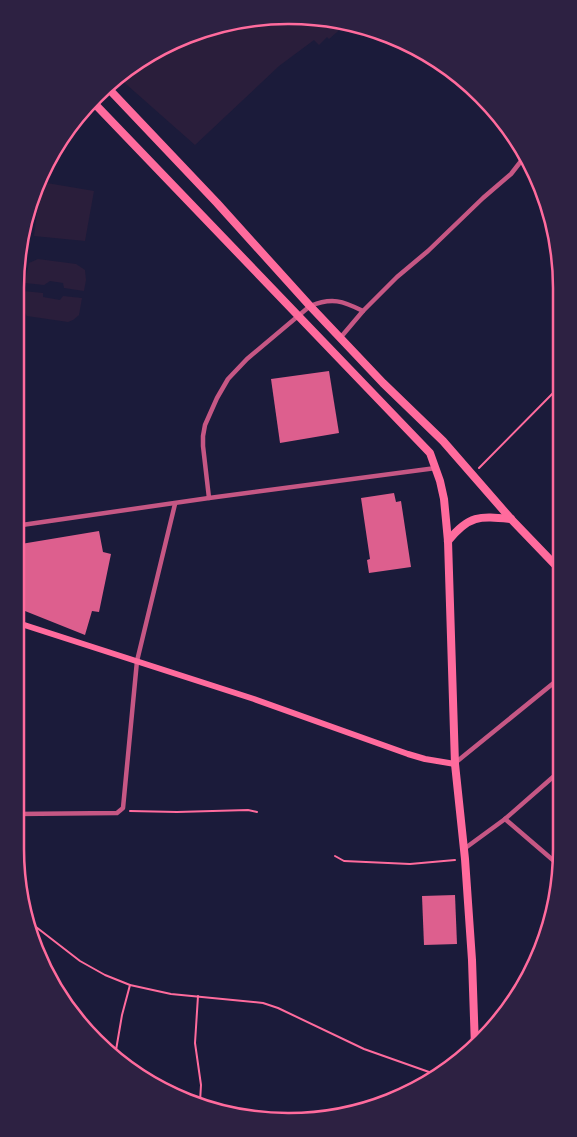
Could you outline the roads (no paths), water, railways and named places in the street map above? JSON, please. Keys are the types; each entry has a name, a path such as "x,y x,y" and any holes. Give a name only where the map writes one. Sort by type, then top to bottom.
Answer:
{"main road":[{"path":"111,92 383,383 443,441 553,564"},
{"path":"97,106 430,453 444,499 448,541 455,764 465,859 472,960 474,1038"},
{"path":"430,453 443,441"},
{"path":"448,541 468,522 479,518 511,519"},
{"path":"24,625 137,660 408,754 455,764"}],"street":[{"path":"341,337 363,311 511,174 521,161"},
{"path":"210,498 203,436 205,425 228,379 247,359 310,306 320,301 344,302 363,311"},
{"path":"24,525 436,468"},
{"path":"24,814 117,813 123,808 137,660 175,504"},
{"path":"455,764 553,684"},
{"path":"464,849 505,819 553,777"},
{"path":"505,819 553,860"}]}
